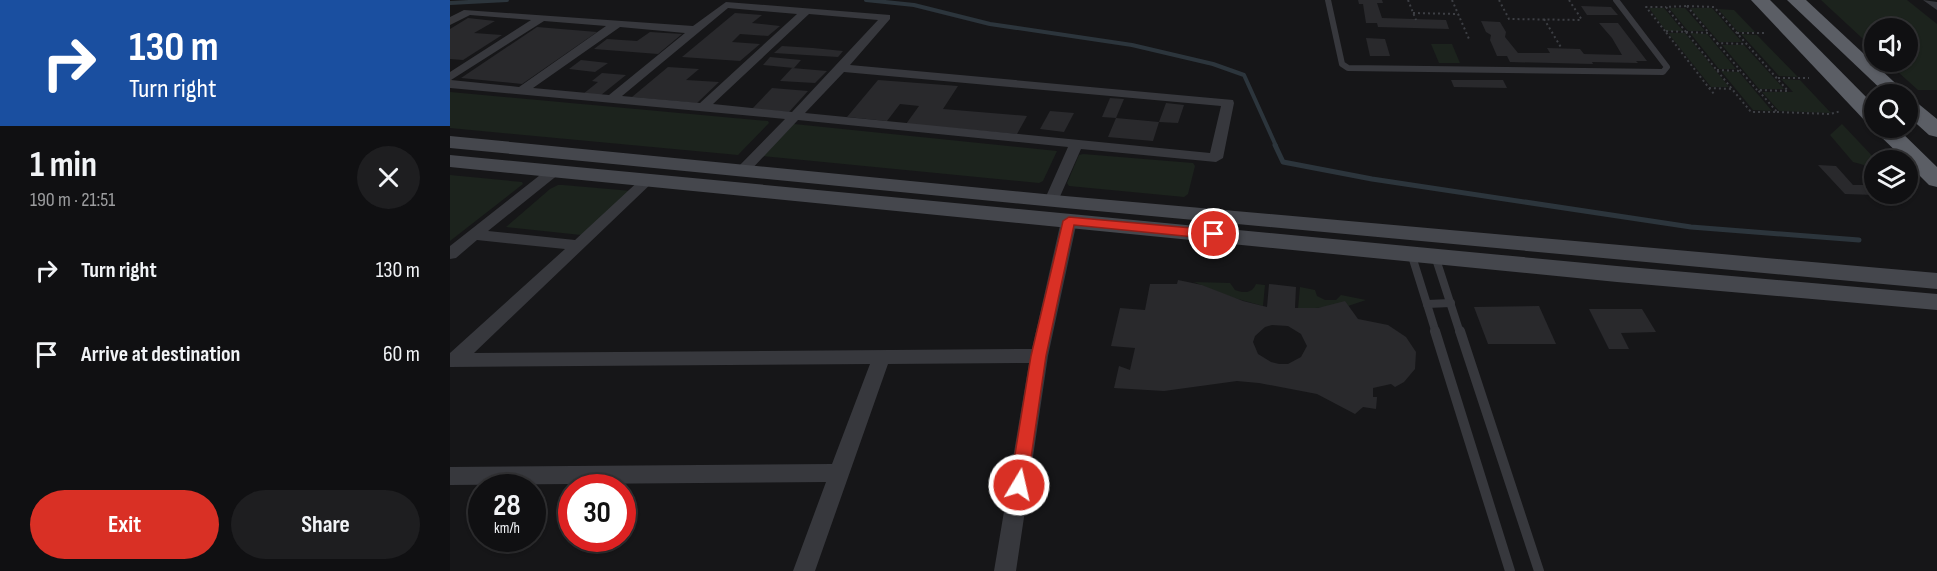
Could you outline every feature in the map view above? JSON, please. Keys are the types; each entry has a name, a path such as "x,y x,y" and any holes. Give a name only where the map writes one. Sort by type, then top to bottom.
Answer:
{"highway":[{"path":"1760,0 1864,107"},
{"path":"1796,0 1886,84"},
{"path":"1918,114 1937,130"},
{"path":"1895,138 1937,180"}],"main road":[{"path":"450,142 1051,201 1937,282"},
{"path":"450,161 1937,302"},
{"path":"856,200 868,183"},
{"path":"1790,268 1803,291"}],"street":[{"path":"1928,0 1937,7"},
{"path":"611,99 726,5 886,17 841,68 743,170"},
{"path":"703,106 806,11"},
{"path":"450,22 468,12 696,30"},
{"path":"450,77 542,18"},
{"path":"522,90 617,24"},
{"path":"450,84 703,106 1216,158 1228,103 841,68"},
{"path":"1051,201 1076,144"},
{"path":"450,253 554,171"},
{"path":"452,360 648,180"},
{"path":"1005,571 1039,356 1069,221"},
{"path":"473,235 578,245"},
{"path":"452,360 1039,356"},
{"path":"804,571 881,358"},
{"path":"450,476 838,473"}],"lane":[{"path":"1328,0 1341,61 1348,68 1651,74 1663,72 1667,67 1616,0"},
{"path":"1411,253 1510,571"},
{"path":"1435,256 1539,571"},
{"path":"1427,303 1451,303"}],"path":[{"path":"1408,0 1416,20"},
{"path":"1452,0 1468,39"},
{"path":"1499,0 1509,19 1582,20 1569,0"},
{"path":"1687,6 1778,112"},
{"path":"1715,95 1646,7 1714,7 1788,91 1758,90"},
{"path":"1666,7 1751,112 1830,114 1841,111"},
{"path":"1413,13 1458,14"},
{"path":"1544,19 1562,49"},
{"path":"1665,32 1709,33"},
{"path":"1737,33 1766,33"},
{"path":"1717,43 1746,44"},
{"path":"1717,70 1741,70"},
{"path":"1776,78 1809,78"},
{"path":"1709,88 1732,89"}],"shaded area":[{"path":"1821,0 1907,0 1937,24 1937,90 1918,90 1918,84 1911,84 1898,72 1918,72 1918,18 1864,18 1864,40"},
{"path":"1649,8 1664,8 1683,31 1666,31"},
{"path":"1669,8 1685,8 1705,31 1688,31"},
{"path":"1690,8 1712,8 1742,42 1719,42"},
{"path":"1718,9 1734,10 1755,32 1738,32"},
{"path":"1668,33 1685,33 1729,87 1711,87"},
{"path":"1690,33 1707,34 1736,69 1719,69"},
{"path":"1741,34 1757,35 1798,77 1779,76"},
{"path":"1431,44 1452,44 1460,63 1439,63"},
{"path":"1722,45 1744,45 1784,89 1759,89"},
{"path":"1721,71 1739,72 1772,111 1753,110"},
{"path":"1781,79 1800,80 1831,113 1779,111 1762,92 1793,92"},
{"path":"450,92 768,121 769,123 738,155 450,128"},
{"path":"794,124 1057,151 1043,181 1039,183 761,156"},
{"path":"1842,124 1867,150 1864,150 1864,165 1853,162 1830,135"},
{"path":"1079,155 1193,163 1195,166 1188,194 1184,197 1069,186 1067,183"},
{"path":"450,175 522,182 523,184 450,241"},
{"path":"558,185 632,191 581,235 506,227 550,189"},
{"path":"1194,282 1230,283 1235,290 1244,292 1252,290 1256,284 1265,285 1263,306 1234,298"},
{"path":"1300,287 1315,290 1317,296 1325,300 1336,300 1341,295 1366,300 1348,306 1298,309"}],"building":[{"path":"1358,0 1382,0 1383,3 1377,3 1382,18 1446,20 1449,29 1378,27 1377,23 1366,23 1363,4 1359,4"},
{"path":"1581,6 1611,7 1618,15 1587,15"},
{"path":"735,13 762,15 752,23 780,26 768,36 740,34 732,42 760,44 740,61 682,57"},
{"path":"468,18 495,21 474,33 502,35 463,60 450,59 450,29"},
{"path":"1481,21 1500,22 1506,32 1505,37 1518,53 1550,53 1547,48 1580,49 1584,54 1622,55 1612,38 1599,23 1618,23 1647,61 1636,61 1638,63 1592,62 1593,64 1510,62 1507,56 1497,56 1490,40 1491,35 1486,32"},
{"path":"537,27 597,32 522,84 461,78"},
{"path":"650,32 682,34 658,54 594,49 607,39 637,41"},
{"path":"1366,38 1385,39 1390,56 1370,56"},
{"path":"782,46 843,51 838,57 774,53"},
{"path":"770,57 801,60 794,68 763,65"},
{"path":"581,60 608,63 595,72 569,69"},
{"path":"668,67 699,69 686,80 719,82 697,103 632,97"},
{"path":"792,68 827,71 815,83 780,81"},
{"path":"602,73 626,75 601,95 583,94 598,82 592,81"},
{"path":"878,80 958,86 943,109 1027,116 1017,134 906,124 919,106 900,104 887,121 847,117"},
{"path":"1451,80 1503,80 1507,88 1454,87"},
{"path":"772,88 808,91 789,112 752,109"},
{"path":"1110,98 1124,99 1116,118 1102,117"},
{"path":"1166,103 1184,105 1178,123 1159,122"},
{"path":"1050,111 1074,113 1064,132 1040,129"},
{"path":"1116,118 1159,122 1153,141 1108,137"},
{"path":"1818,165 1836,166 1853,185 1864,185 1864,195 1845,194"},
{"path":"1178,280 1202,285 1243,301 1267,307 1269,284 1296,287 1295,308 1318,308 1345,301 1358,319 1388,325 1406,337 1416,352 1415,369 1404,382 1395,387 1391,384 1373,388 1373,397 1377,397 1376,409 1363,407 1355,414 1317,394 1259,383 1237,381 1164,391 1114,388 1119,366 1130,370 1135,348 1111,346 1120,308 1145,310 1150,284 1177,284","holes":["1288,326 1301,334 1307,346 1301,357 1288,364 1279,364 1258,354 1253,342 1255,336 1265,327"]},
{"path":"1539,306 1556,344 1488,344 1474,307"},
{"path":"1589,309 1642,309 1656,332 1621,333 1629,349 1609,349"}],"waterway":[{"path":"450,3 507,0"},
{"path":"866,0 914,5 990,24 1132,45 1213,64 1244,75 1276,146"},
{"path":"1275,145 1283,162 1372,179 1691,227 1859,240"}],"route":[{"path":"1019,485 1039,356 1069,221 1214,234"}]}
